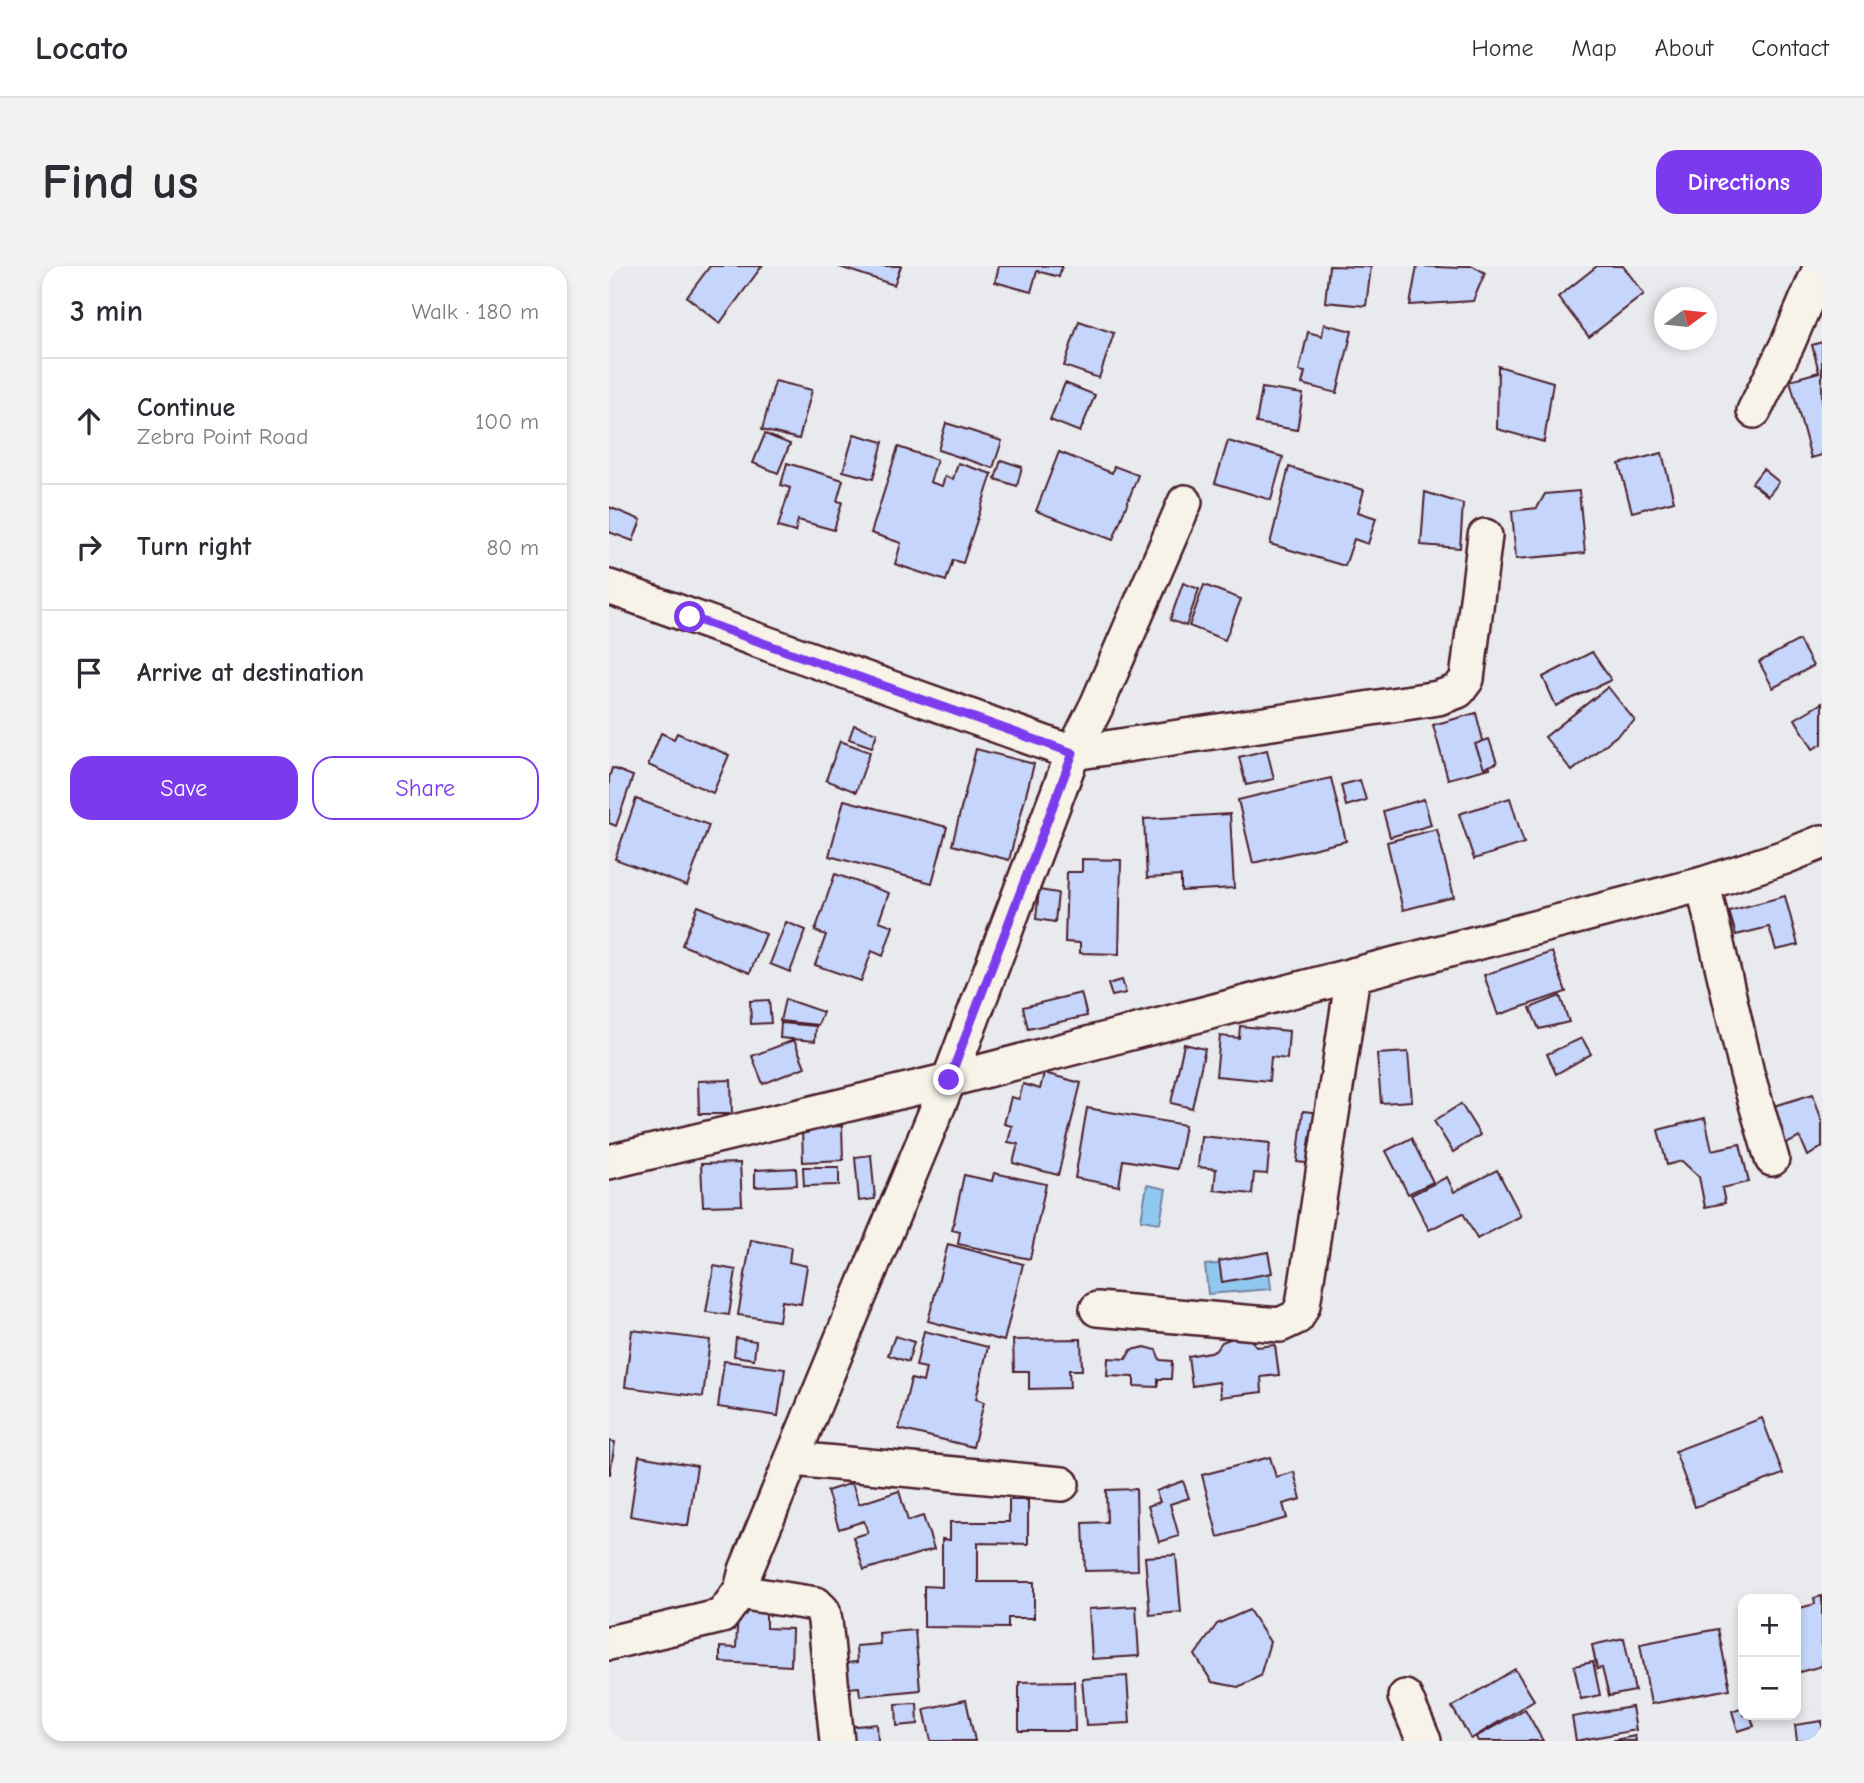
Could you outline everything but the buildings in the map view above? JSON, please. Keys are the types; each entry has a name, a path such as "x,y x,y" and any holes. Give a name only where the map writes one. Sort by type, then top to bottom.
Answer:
{"street":[{"path":"1754,411 1788,343 1821,266"},
{"path":"609,1643 722,1616 741,1591 746,1570 949,1080 1073,753 1097,705 1185,502"},
{"path":"609,587 1073,753 1438,698 1458,691 1467,679 1485,536"},
{"path":"609,1162 949,1080 1703,884 1785,858 1822,842"},
{"path":"1703,884 1747,1073 1772,1158"},
{"path":"1097,1309 1280,1325 1297,1317 1303,1306 1353,975"},
{"path":"793,1459 1062,1484"},
{"path":"741,1591 817,1604 823,1611 837,1741"},
{"path":"1405,1697 1424,1741"}],"water":[{"path":"1147,1185 1166,1189 1160,1223 1141,1220"},
{"path":"1268,1260 1271,1289 1208,1294 1205,1265"}],"route":[{"path":"690,617 1073,753 949,1080"}]}
